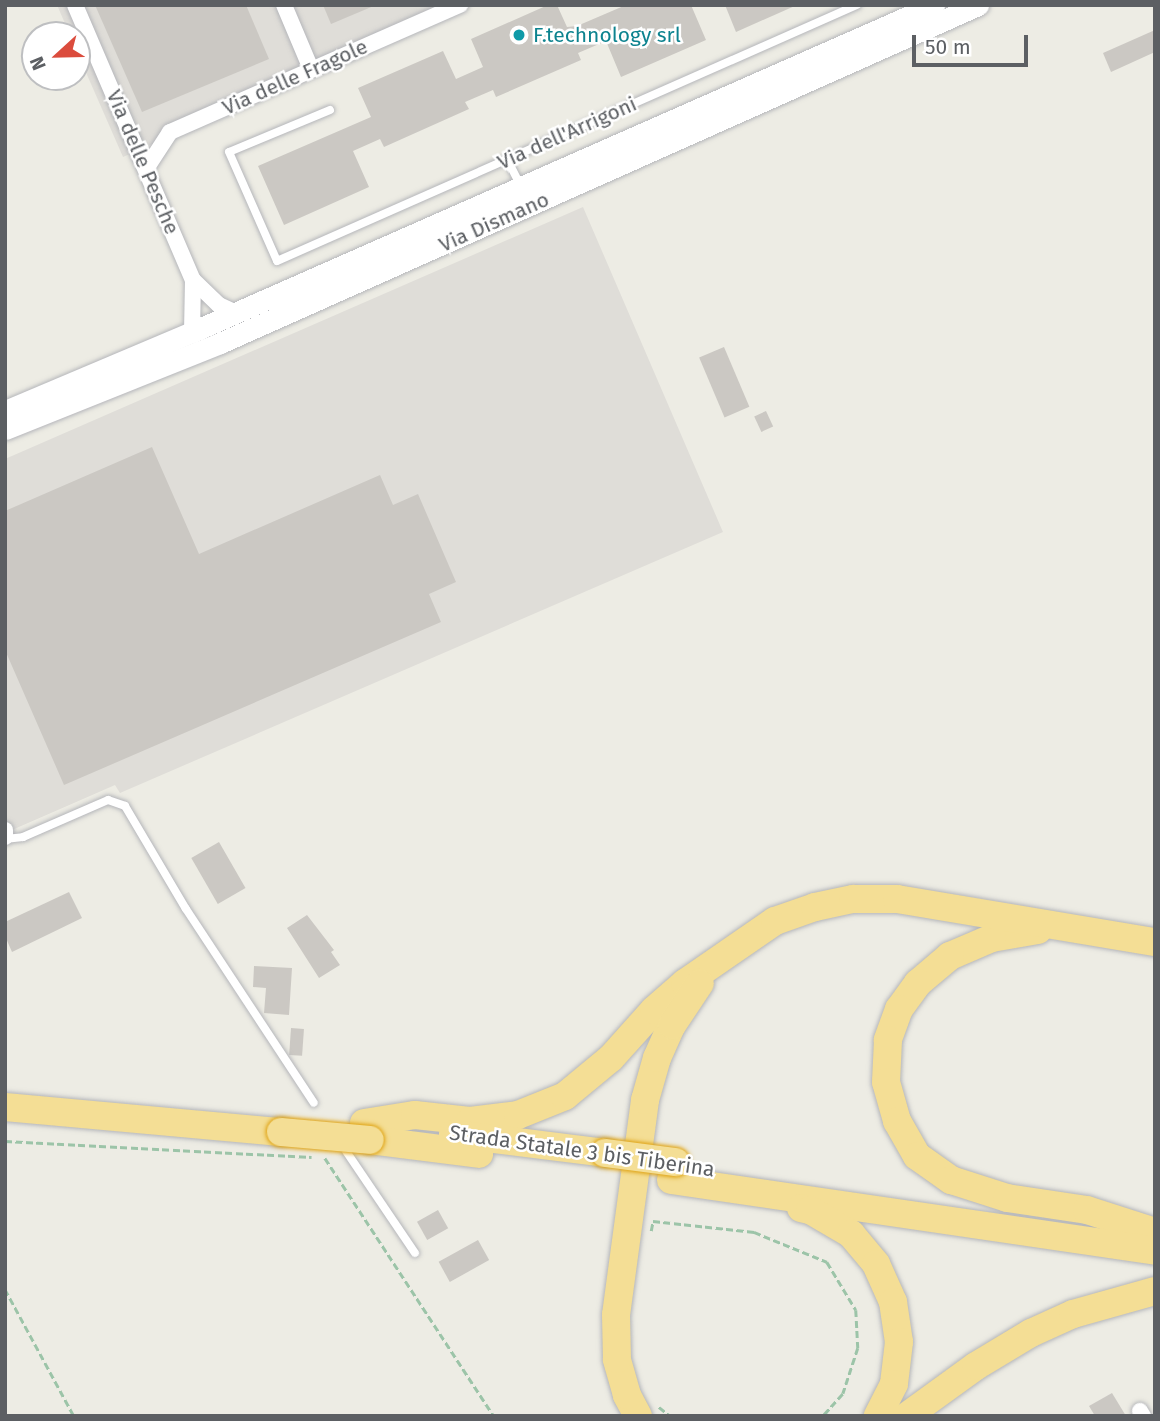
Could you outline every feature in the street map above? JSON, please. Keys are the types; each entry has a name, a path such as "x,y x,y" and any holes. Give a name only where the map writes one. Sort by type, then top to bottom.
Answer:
{"highway":[{"path":"360,1138 415,1115 482,1120 517,1115 565,1096 611,1058 654,1010 728,950 775,921 815,907 853,899 897,899 1155,942"},
{"path":"1062,926 992,938 950,956 918,982 899,1009 888,1040 886,1082 897,1121 918,1156 951,1180 1007,1198 1087,1210 1155,1232"},
{"path":"648,1410 627,1395 617,1359 616,1315 645,1100 657,1058 672,1025 693,991 728,950"},
{"name":"Strada Statale 3 bis Tiberina","path":"5,1090 277,1123 360,1138 604,1162 1155,1239"},
{"name":"Strada Statale 3 bis Tiberina","path":"5,1107 277,1123"},
{"path":"673,1171 810,1210 851,1234 876,1264 893,1302 899,1342 894,1384 878,1416"},
{"name":"Strada Statale 3 bis Tiberina","path":"673,1171 1155,1251"},
{"path":"907,1416 976,1366 1031,1333 1073,1314 1155,1291"}],"main road":[{"name":"Via Dismano","path":"5,429 220,343 934,5"},
{"name":"Via Dismano","path":"5,411 236,313 525,197 978,5"}],"street":[{"name":"Via delle Pesche","path":"75,5 193,280 219,305 236,313"},
{"path":"284,5 311,69"},
{"name":"Via delle Fragole","path":"146,169 170,132 460,5"},
{"name":"Via delle Pesche","path":"192,332 193,280"},
{"path":"5,830 5,838"}],"lane":[{"name":"Via dell'Arrigoni","path":"330,110 229,152 277,261 857,5"},
{"path":"508,159 525,197"},
{"path":"5,838 23,837 108,800 125,806 186,909 314,1103"},
{"path":"360,1138 415,1253"}],"path":[{"path":"360,1138 324,1155 494,1416"},
{"path":"5,1140 304,1159 314,1157"},
{"path":"650,1234 653,1221 754,1233 827,1262 856,1310 858,1349 843,1394 822,1416"},
{"path":"5,1289 74,1416"},
{"path":"648,1410 670,1416"}],"shaded area":[{"path":"57,5 467,5 123,157 91,84 91,21 64,21"},
{"path":"583,207 723,532 120,793 115,785 5,833 5,459"}],"building":[{"path":"95,5 246,5 269,59 142,112"},
{"path":"323,5 376,5 331,24"},
{"path":"548,5 557,5 567,27 577,26 626,5 691,5 706,40 621,77 606,41 578,53 581,60 496,97 493,90 465,102 469,109 384,147 380,139 353,151 369,187 284,225 258,166 371,117 358,88 443,51 456,79 483,67 471,39"},
{"path":"725,5 797,5 736,32"},
{"path":"1155,30 1155,52 1111,72 1103,53"},
{"path":"724,347 749,407 725,417 699,358"},
{"path":"766,411 773,426 761,432 754,416"},
{"path":"152,447 199,554 380,475 393,505 418,494 456,582 429,594 441,622 64,785 5,650 5,511"},
{"path":"219,842 246,888 218,904 191,858"},
{"path":"69,892 82,918 12,952 5,936 5,922"},
{"path":"307,915 334,950 331,952 340,965 319,978 287,928"},
{"path":"254,966 292,968 289,1015 264,1013 266,988 253,987"},
{"path":"291,1028 304,1029 302,1056 289,1055"},
{"path":"438,1210 448,1228 427,1240 417,1222"},
{"path":"478,1240 489,1260 450,1282 439,1262"},
{"path":"1112,1393 1126,1416 1095,1416 1089,1406"}],"place":[{"name":"F.technology srl","path":"519,35"}]}
